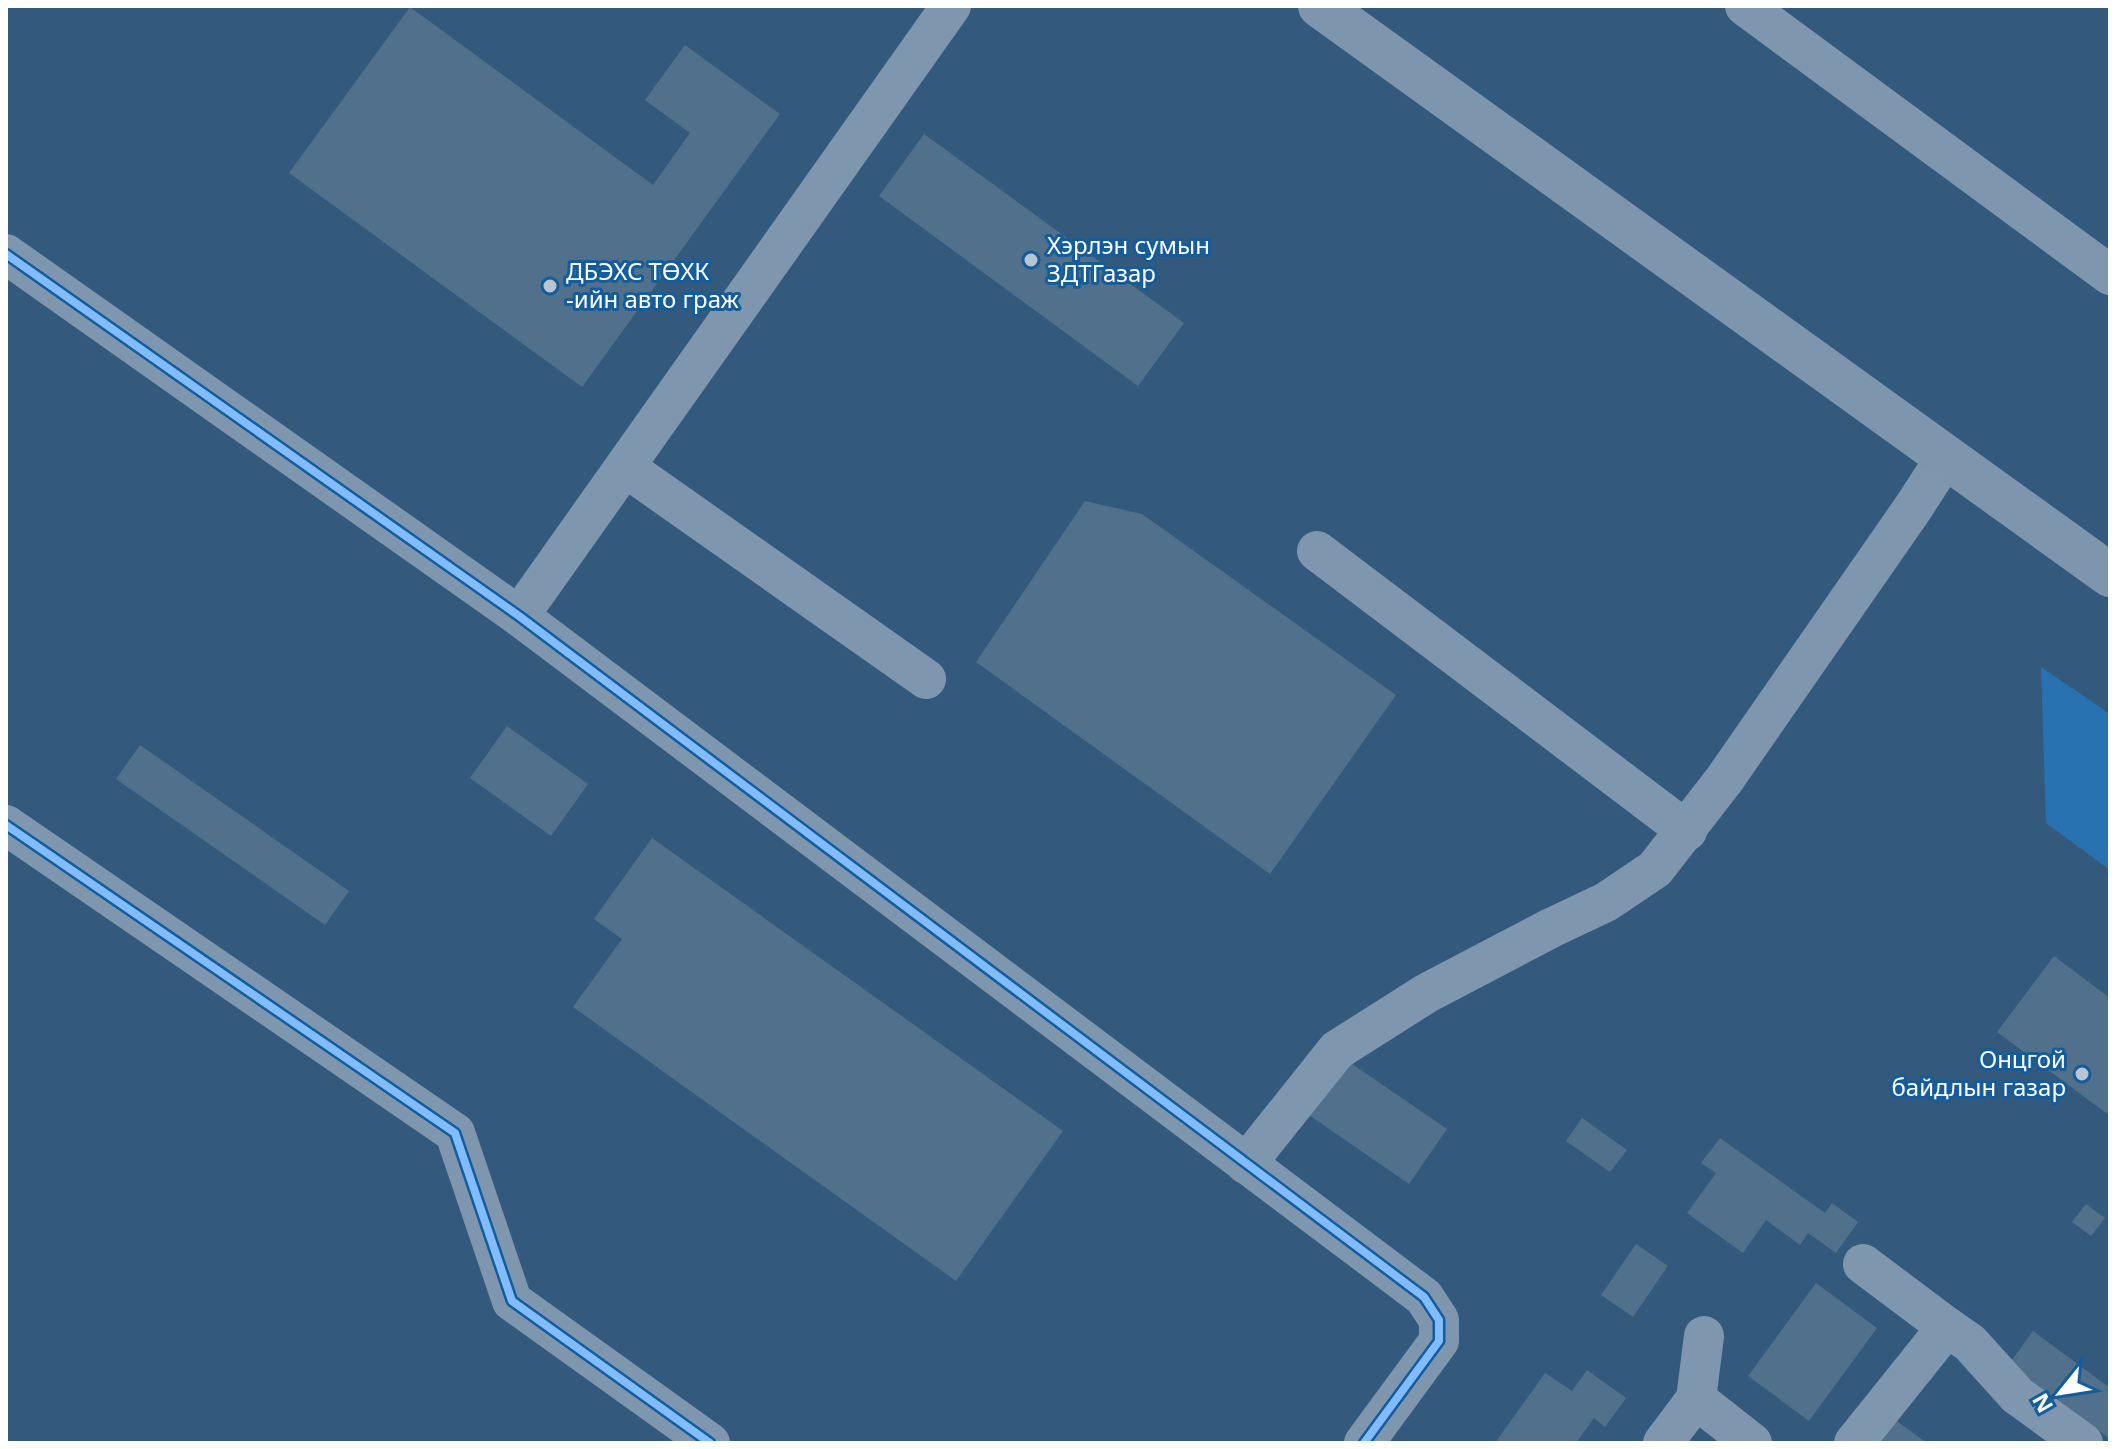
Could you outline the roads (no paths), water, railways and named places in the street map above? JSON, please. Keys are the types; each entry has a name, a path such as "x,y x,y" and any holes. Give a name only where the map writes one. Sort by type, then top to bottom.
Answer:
{"highway":[{"path":"1320,6 2110,575"}],"street":[{"path":"519,616 951,6"},
{"path":"1745,6 2110,275"},
{"path":"6,254 519,616 1424,1297 1439,1320 1439,1341 1364,1443"},
{"path":"1246,1164 1337,1050 1427,993 1606,902 1655,869 1724,780 1946,457"},
{"path":"625,467 926,679"},
{"path":"1317,551 1687,831"},
{"path":"6,825 455,1133 512,1301 710,1443"},
{"path":"1863,1264 1970,1343 2017,1395 2083,1443"},
{"path":"1854,1443 1947,1327"},
{"path":"1663,1443 1696,1399 1704,1336"},
{"path":"1696,1399 1752,1443"}],"place":[{"name":"Хэрлэн сумын ЗДТГазар","path":"1031,260"},
{"name":"ДБЭХС ТӨХК -ийн авто граж","path":"550,286"},
{"name":"Онцгой байдлын газар","path":"2082,1074"}]}
